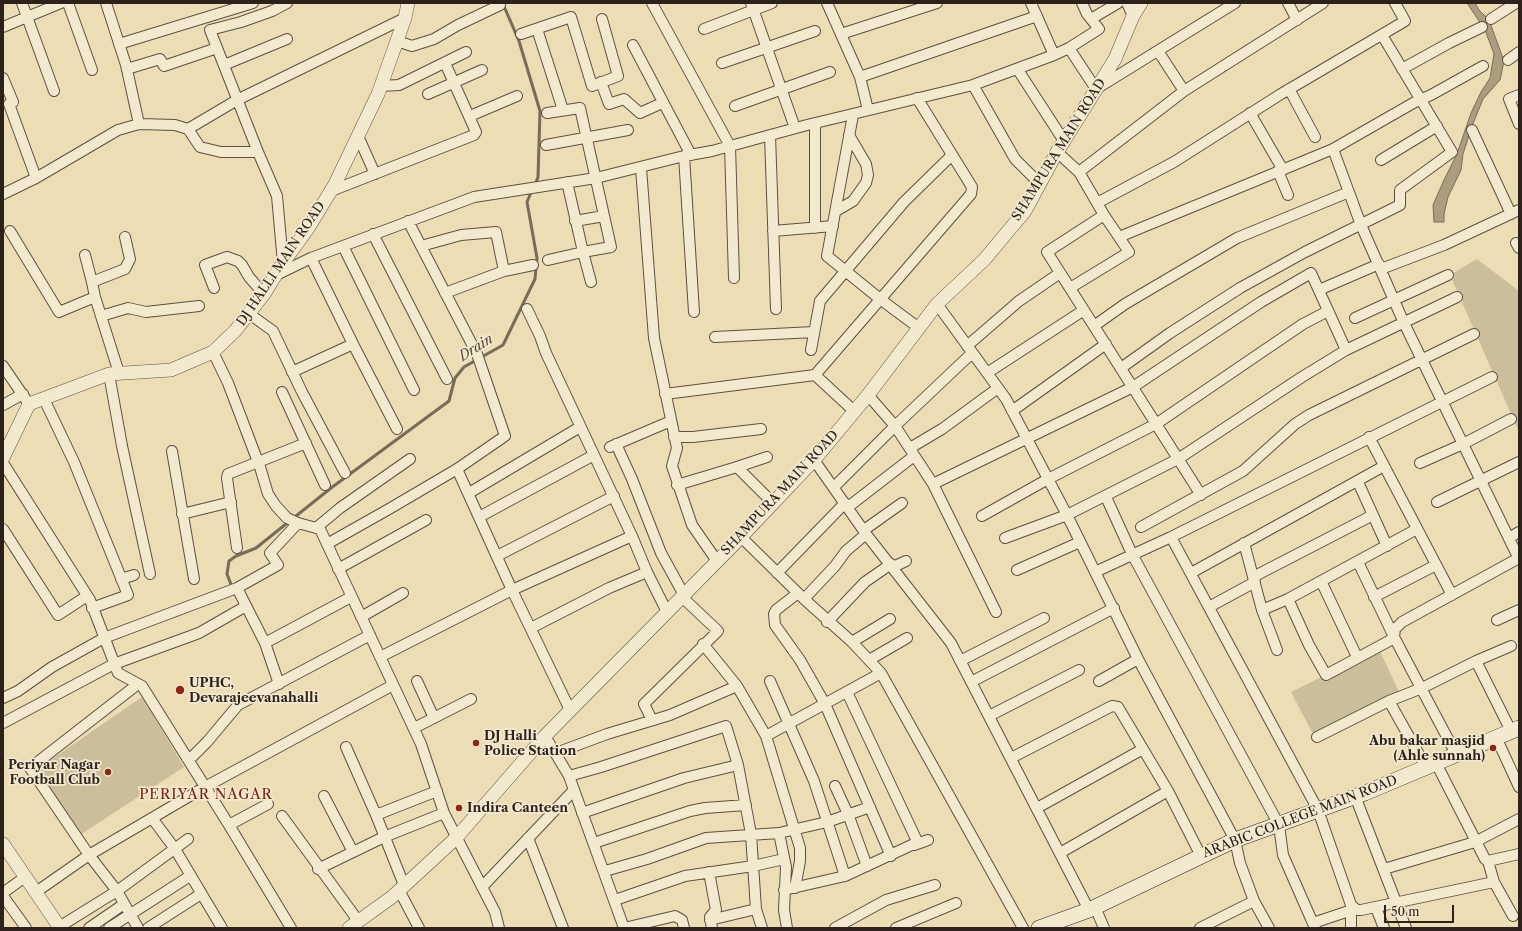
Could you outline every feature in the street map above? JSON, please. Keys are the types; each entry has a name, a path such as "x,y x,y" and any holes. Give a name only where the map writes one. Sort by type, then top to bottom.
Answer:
{"main road":[{"name":"ARABIC COLLEGE MAIN ROAD","path":"1039,928 1092,908 1235,840 1355,796 1515,730"}],"street":[{"path":"22,3 54,91"},
{"path":"3,27 61,3"},
{"path":"68,3 92,70"},
{"path":"106,3 127,69 139,124"},
{"path":"119,44 254,3"},
{"path":"283,263 277,196 210,30 241,22 272,11 287,3"},
{"name":"DJ HALLI MAIN ROAD","path":"26,399 44,399 114,373 171,370 213,352 235,331 264,294 274,276 309,228 330,191 381,86 405,18 408,3"},
{"path":"652,3 730,146 734,278"},
{"path":"704,29 752,7 772,3"},
{"path":"828,3 860,77 868,110"},
{"path":"842,34 937,3"},
{"path":"1031,3 1054,55"},
{"path":"274,276 311,258 474,197 518,188 596,178 641,168 815,123 973,86 1054,55 1069,48 1099,29 1091,19 1082,3"},
{"path":"1091,19 1118,3"},
{"path":"1127,3 1133,16"},
{"name":"SHAMPURA MAIN ROAD","path":"354,925 392,897 401,887 456,838 545,736 742,537 814,460 868,395 937,304 984,260 1025,211 1061,147 1114,59 1133,16 1141,3"},
{"path":"1069,48 1096,88 1235,3"},
{"path":"1288,3 1297,20"},
{"path":"1080,172 1184,91 1323,3"},
{"path":"1097,203 1174,162 1289,89 1405,21 1395,3"},
{"path":"1491,19 1516,3"},
{"path":"397,41 412,46 434,40 458,25 500,5"},
{"path":"752,7 795,128"},
{"path":"860,77 1037,16"},
{"path":"521,34 571,17 592,86 618,76 602,19"},
{"path":"188,129 237,100 405,18"},
{"path":"1402,69 1482,27"},
{"path":"537,29 563,110"},
{"path":"722,63 815,31"},
{"path":"1121,368 1170,333 1240,288 1305,252 1400,205 1400,190 1452,152 1382,34"},
{"path":"224,65 286,39"},
{"path":"633,45 687,155 694,312"},
{"path":"127,69 160,59 164,66 217,48"},
{"path":"1158,51 1184,91"},
{"path":"381,86 399,85 466,52"},
{"path":"1508,60 1519,52"},
{"path":"330,191 474,135 476,132 470,116 445,62"},
{"path":"1119,237 1333,149 1483,66"},
{"path":"428,94 482,70"},
{"path":"1018,70 1061,147 1080,172 1104,215 1129,252 1070,288"},
{"path":"735,106 830,72"},
{"path":"3,78 13,102 9,104 36,178"},
{"path":"601,82 609,104 624,99 640,113 662,103"},
{"path":"973,86 1015,159 1040,184"},
{"path":"1289,89 1315,137"},
{"path":"1519,94 1509,99 1519,124"},
{"path":"470,116 517,96"},
{"path":"665,394 815,375 971,194 972,187 917,98"},
{"path":"547,113 580,108 585,138 596,178 611,247 548,260"},
{"path":"1250,113 1281,171 1288,196"},
{"path":"853,115 827,256 919,328"},
{"path":"815,123 815,228"},
{"path":"3,194 36,178 118,130 139,124 175,125 188,129 200,147 221,152 258,152"},
{"path":"1381,160 1437,126"},
{"path":"546,145 628,130"},
{"path":"1319,290 1444,245 1515,212 1472,130"},
{"path":"770,135 776,309"},
{"path":"836,212 853,201 866,183 868,176 866,164 849,135"},
{"path":"358,136 375,174"},
{"path":"1333,149 1361,225 1404,323 1519,559 1402,622 1395,629 1394,637"},
{"path":"811,350 820,301 904,202 952,155"},
{"path":"641,168 654,338 677,451 672,466 692,526 717,561"},
{"path":"567,182 591,282"},
{"path":"1094,326 1125,304 1237,238 1349,192"},
{"path":"1104,215 1047,252 1201,495"},
{"path":"576,221 604,216"},
{"path":"327,544 389,510 505,436 477,354 408,221"},
{"path":"773,231 833,226"},
{"path":"10,231 59,312 95,297"},
{"path":"421,246 461,236 496,232 504,271"},
{"path":"373,234 447,379"},
{"path":"92,282 125,269 130,259 125,237"},
{"path":"343,246 414,390"},
{"path":"85,255 114,373 122,446 150,574"},
{"path":"214,288 205,265 227,257 238,261 242,265 249,277 264,294"},
{"path":"311,258 397,429"},
{"path":"445,293 504,271 533,265"},
{"path":"834,487 1019,301 1060,273"},
{"path":"933,484 1133,387 1261,302 1311,273 1346,350"},
{"path":"1354,318 1448,275"},
{"path":"1005,538 1068,515 1178,459 1302,377 1346,350 1457,297"},
{"path":"937,304 998,388 1068,515 1138,659 1235,840 1240,863 1254,901 1269,928"},
{"path":"101,316 128,308 151,312 199,306"},
{"path":"527,309 580,427 614,496 647,572 668,612"},
{"path":"987,373 1084,310"},
{"path":"982,516 1048,479 1156,424 1304,324 1328,311"},
{"path":"248,313 273,331 292,372 345,473"},
{"path":"715,337 814,332"},
{"path":"1140,526 1201,495 1243,471 1295,424 1310,415 1474,334"},
{"path":"292,372 353,344"},
{"path":"1012,411 1106,344"},
{"path":"213,352 228,383 258,461 268,494 276,506 294,521 320,529 414,728 444,814 495,912 497,927"},
{"path":"3,366 26,399"},
{"path":"815,375 854,411"},
{"path":"1095,572 1492,377"},
{"path":"777,573 847,505 912,452 998,388"},
{"path":"282,392 325,485"},
{"path":"868,395 896,426 933,484 996,612"},
{"path":"3,405 26,399"},
{"path":"3,458 26,399"},
{"path":"44,399 71,456 128,595 92,608"},
{"path":"1420,463 1463,444 1511,419"},
{"path":"652,720 644,704 703,644 718,631 683,596 661,553 632,479 613,445 671,421"},
{"path":"469,493 580,427"},
{"path":"674,437 693,437 761,429"},
{"path":"1369,437 1452,595"},
{"path":"236,548 227,478 228,474 306,443"},
{"path":"172,451 194,579"},
{"path":"479,517 594,455"},
{"path":"678,485 767,457"},
{"path":"316,528 340,508 410,459"},
{"path":"814,460 865,532 951,643 1060,853 1104,928"},
{"path":"1437,502 1519,462"},
{"path":"3,463 87,596 118,673 142,686 229,825 291,928"},
{"path":"1191,573 1358,482 1384,466"},
{"path":"737,467 773,503"},
{"path":"457,468 512,590 570,710"},
{"path":"1358,482 1387,546"},
{"path":"497,556 614,496"},
{"path":"1106,497 1132,554 1279,825 1283,855 1314,926 1352,907"},
{"path":"182,514 231,502"},
{"path":"891,856 825,704 800,660 775,625 774,614 776,610 801,596 835,566 846,551 865,532 902,503"},
{"path":"1209,607 1254,580 1373,514"},
{"path":"338,569 426,520"},
{"path":"3,698 18,691 52,667 104,638 237,588 278,565 270,553 294,521"},
{"path":"3,529 58,615 87,596"},
{"path":"1262,610 1288,599 1417,529"},
{"path":"1509,538 1519,532"},
{"path":"380,657 512,590 632,536"},
{"path":"1171,536 1318,810 1352,907 1350,921 1351,928"},
{"path":"742,537 827,622 852,642 881,674 1023,928"},
{"path":"1017,570 1080,542"},
{"path":"1244,543 1262,610 1277,650"},
{"path":"827,622 866,582 892,566 906,561"},
{"path":"1358,562 1394,637 1456,754"},
{"path":"1374,597 1436,565"},
{"path":"531,628 609,588 647,572"},
{"path":"121,580 134,575"},
{"path":"1321,581 1357,658"},
{"path":"237,588 265,643 279,684"},
{"path":"361,617 403,593"},
{"path":"265,643 351,597"},
{"path":"1288,599 1308,645 1326,675 1394,637"},
{"path":"3,723 114,664 199,633 246,606"},
{"path":"971,682 1114,608"},
{"path":"1498,620 1519,610"},
{"path":"852,642 890,618"},
{"path":"960,661 1044,618"},
{"path":"188,760 207,742 238,705 370,635"},
{"path":"868,660 907,638"},
{"path":"703,644 737,686 766,736 795,829 800,848 800,861 784,910 787,928"},
{"path":"1317,737 1389,701 1422,688 1476,661 1511,646"},
{"path":"1099,680 1138,659"},
{"path":"1476,661 1515,730"},
{"path":"989,716 1079,670"},
{"path":"766,736 881,674"},
{"path":"417,681 434,718"},
{"path":"770,681 790,723 814,781 845,876"},
{"path":"137,928 117,891 89,855 30,768 138,684"},
{"path":"36,892 89,855 205,787 393,685"},
{"path":"556,753 607,734 670,715 737,686"},
{"path":"847,692 917,841 914,845"},
{"path":"414,728 471,700"},
{"path":"1389,701 1431,765 1475,842 1488,861 1494,882 1513,916"},
{"path":"1011,758 1112,706 1118,707 1168,791 1201,856"},
{"path":"569,776 601,768 726,726 738,765 746,805 751,834 756,909 762,928"},
{"path":"545,736 569,776 573,791 605,871 624,928 675,916 682,920 684,928"},
{"path":"1496,737 1519,787"},
{"path":"346,747 376,815 401,887 419,928"},
{"path":"1037,808 1143,749"},
{"path":"582,813 684,778 738,765"},
{"path":"835,786 848,814 867,866"},
{"path":"376,815 437,791"},
{"path":"482,887 573,791"},
{"path":"1060,853 1168,791"},
{"path":"324,796 353,852"},
{"path":"1355,796 1406,928"},
{"path":"229,825 268,804"},
{"path":"594,843 705,808 746,805"},
{"path":"605,871 706,838 780,833 827,822 870,807"},
{"path":"318,869 384,837 444,814"},
{"path":"282,816 354,925"},
{"path":"152,818 175,849 222,928"},
{"path":"1384,869 1475,842 1519,819"},
{"path":"780,833 790,889"},
{"path":"528,838 563,928"},
{"path":"3,844 59,927 117,891 188,839"},
{"path":"790,889 845,876 928,840"},
{"path":"1488,861 1519,854"},
{"path":"615,900 685,876 753,866 784,859"},
{"path":"709,872 716,910 711,915 711,924 756,909"},
{"path":"109,928 190,876"},
{"path":"3,893 25,877"},
{"path":"1352,907 1357,910 1376,908 1494,882"},
{"path":"835,928 886,900 935,885"},
{"path":"148,928 201,894"},
{"path":"3,896 26,928"},
{"path":"1200,928 1254,901"},
{"path":"896,928 956,903"},
{"path":"89,928 124,904"},
{"path":"1376,908 1384,928"}],"shaded area":[{"path":"1467,3 1475,3 1479,10 1489,20 1504,61 1500,80 1483,99 1472,126 1463,154 1461,170 1448,197 1444,214 1444,222 1434,222 1433,205 1457,154 1471,113 1481,92 1490,78 1494,54 1485,30"},
{"path":"1477,259 1519,291 1519,432 1450,275"},
{"path":"1379,649 1399,692 1313,734 1291,692"},
{"name":"Periyar Nagar Football Club","path":"142,697 184,767 80,835 36,770"}],"waterway":[{"name":"Drain","path":"503,4 519,41 540,111 538,177 535,185"},
{"name":"Drain","path":"232,587 227,574 229,561 236,556 256,548 331,488 449,401 455,378 464,367 503,345 535,279 537,258 527,202 532,190"}],"place":[{"name":"UPHC, Devarajeevanahalli","path":"180,690"},
{"name":"DJ Halli Police Station","path":"476,743"},
{"name":"Abu bakar masjid (Ahle sunnah)","path":"1493,748"},
{"name":"Periyar Nagar Football Club","path":"108,772"},
{"name":"Indira Canteen","path":"459,808"}],"district":[{"name":"PERIYAR NAGAR","path":"206,795"}]}
